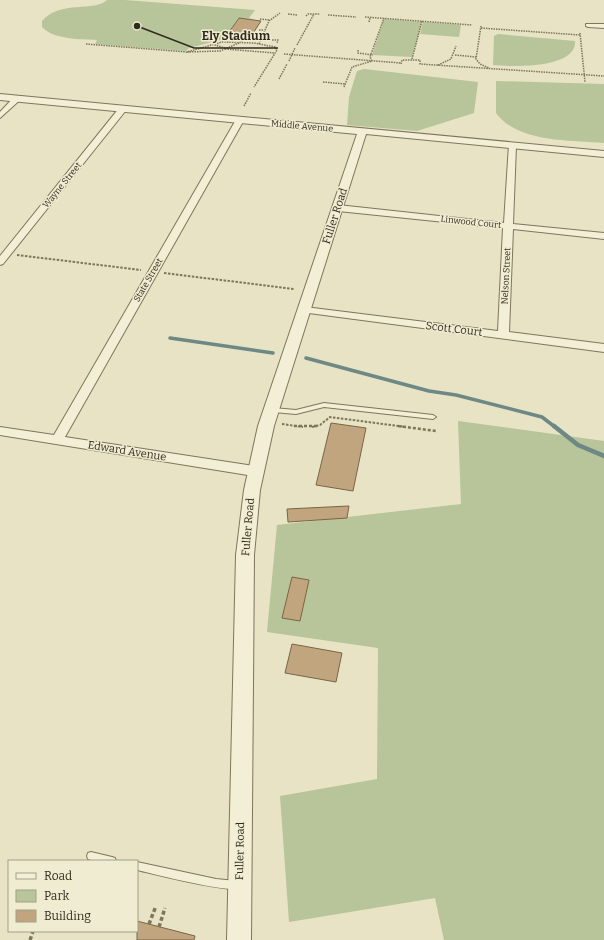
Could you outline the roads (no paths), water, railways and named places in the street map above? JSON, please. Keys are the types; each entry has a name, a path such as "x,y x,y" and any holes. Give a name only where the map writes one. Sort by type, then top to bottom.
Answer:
{"street":[{"path":"588,25 604,26"},
{"name":"Middle Avenue","path":"0,97 604,154"},
{"path":"0,116 18,99"},
{"name":"Wayne Street","path":"0,262 123,109"},
{"name":"State Street","path":"57,440 240,120"},
{"name":"Fuller Road","path":"239,940 245,555 247,520 254,471 271,409 305,310 362,132"},
{"name":"Nelson Street","path":"503,335 512,146"},
{"name":"Linwood Court","path":"338,208 604,236"},
{"name":"Scott Court","path":"305,310 604,348"},
{"name":"Edward Avenue","path":"0,431 254,471"}],"lane":[{"path":"271,409 296,412 324,405 432,417"},
{"path":"91,856 108,860"},
{"path":"138,866 216,883 240,885"}],"waterway":[{"path":"170,338 273,353"},
{"path":"306,358 429,391 456,395 542,417 555,427"},
{"path":"554,426 578,445 604,456"}],"place":[{"name":"Ely Stadium","path":"137,26"}]}
